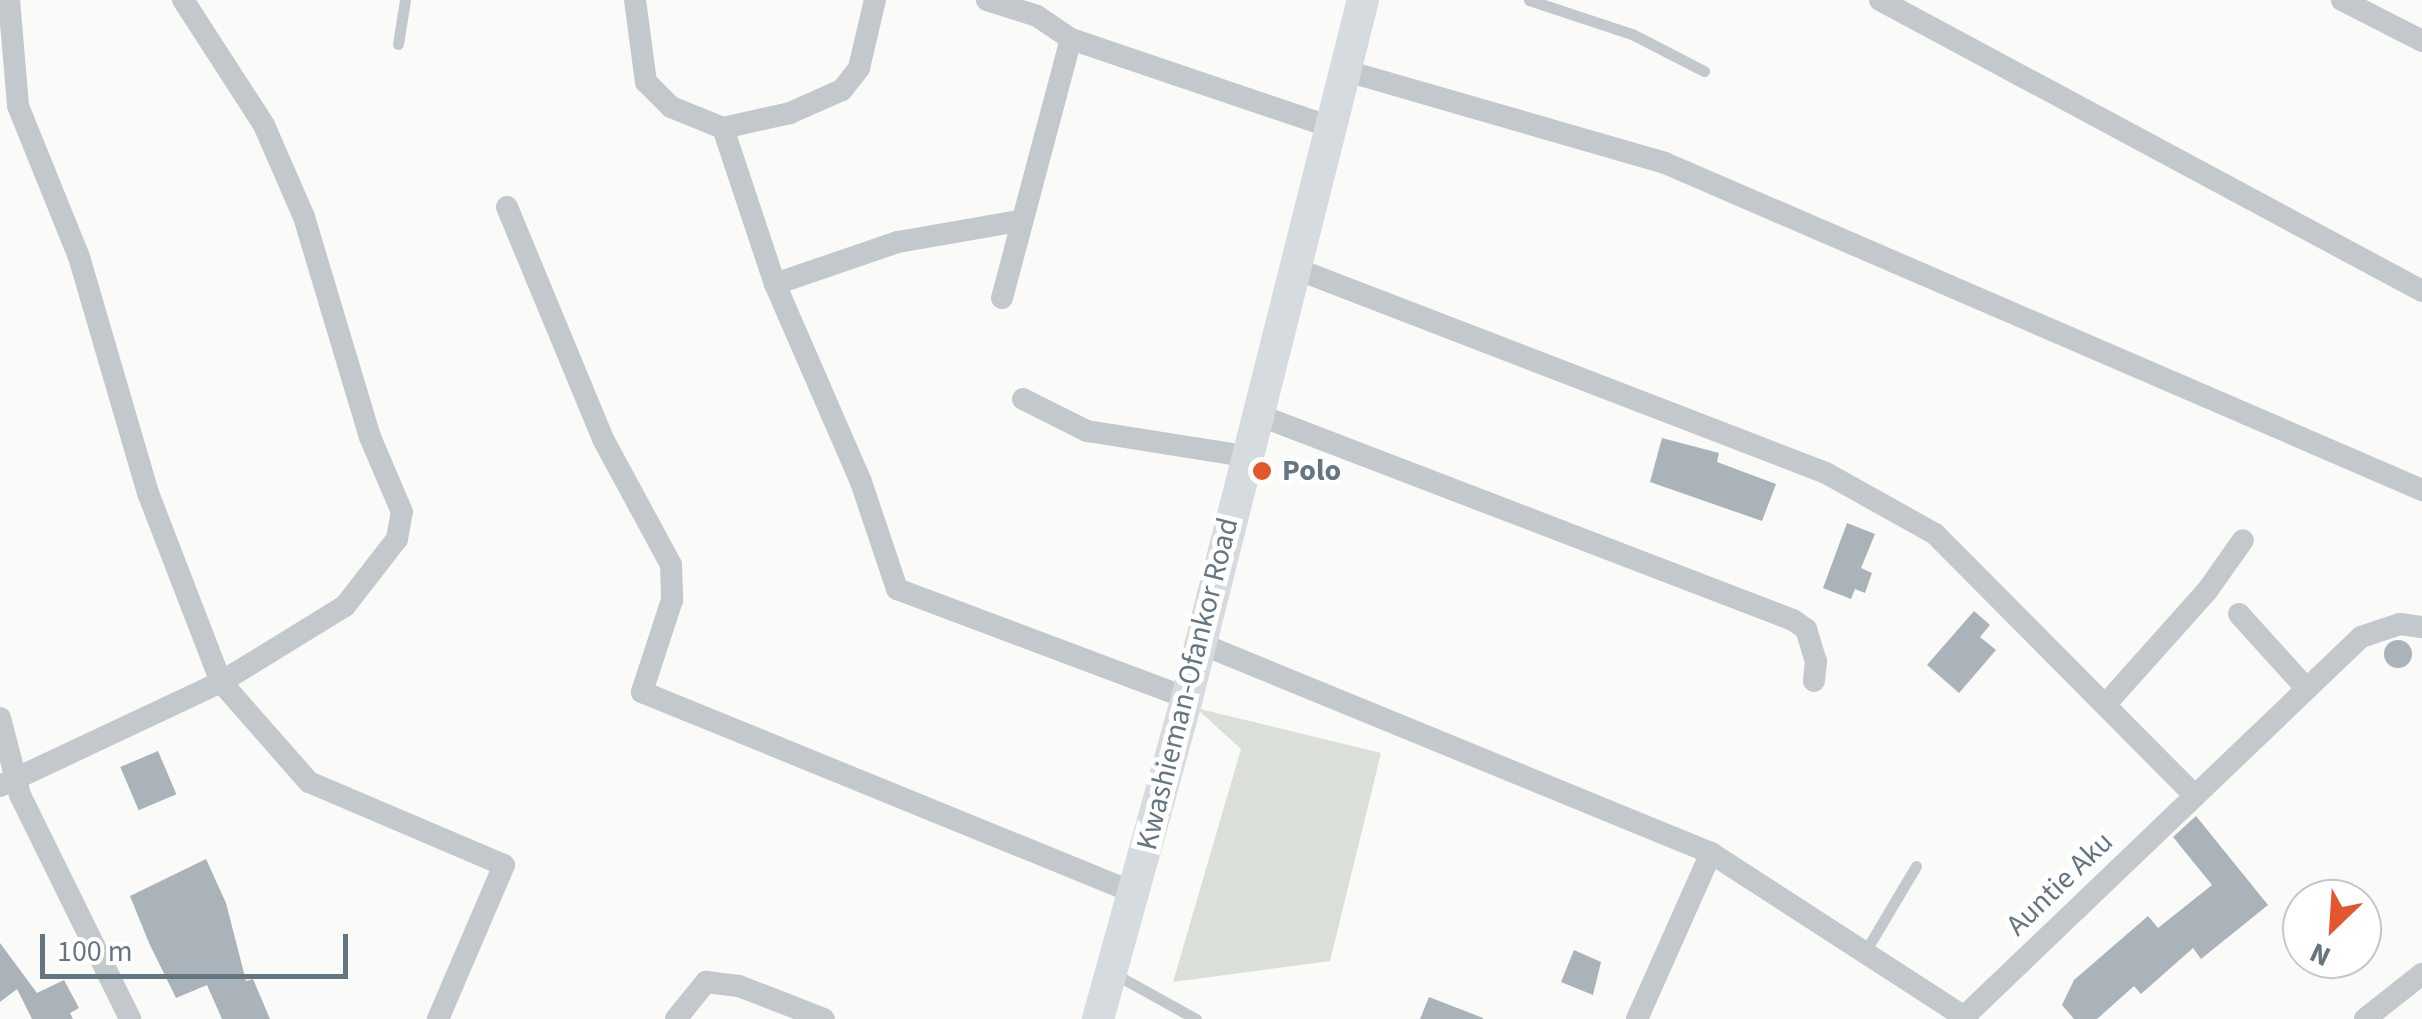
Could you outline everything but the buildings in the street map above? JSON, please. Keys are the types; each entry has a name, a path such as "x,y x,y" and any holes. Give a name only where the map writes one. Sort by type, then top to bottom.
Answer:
{"main road":[{"name":"Kwashieman-Ofankor Road","path":"1098,1019 1187,698 1244,456 1363,0"}],"street":[{"path":"8,0 18,106 79,257 148,494 221,682 310,782 504,865 438,1019"},
{"path":"8,781 221,682 345,606 397,539 402,512 370,436 304,217 264,125 182,0"},
{"path":"635,0 646,82 671,107 722,128 790,113 842,90 859,68 875,0"},
{"path":"987,0 1037,16 1071,39 1328,126"},
{"path":"1880,0 2422,290"},
{"path":"2342,0 2422,41"},
{"path":"1002,298 1018,221 1071,39"},
{"path":"1343,70 1665,163 2422,490"},
{"path":"722,128 775,284 861,482 897,589 1187,698"},
{"path":"507,207 603,439 671,566 672,600 642,692 1135,893"},
{"path":"775,284 898,242 1018,221"},
{"path":"1294,268 1826,473 1943,542 2195,796"},
{"path":"1023,399 1088,431 1244,456"},
{"path":"1256,414 1793,620 1806,629 1816,661 1814,682"},
{"path":"2105,704 2207,591 2243,540"},
{"path":"2239,614 2307,689"},
{"name":"Auntie Aku","path":"1967,1017 2362,637 2400,624 2422,628"},
{"path":"1199,643 1711,853 1967,1017"},
{"path":"0,718 8,781 130,1019"},
{"path":"1638,1019 1711,853"},
{"path":"2365,1019 2422,974"},
{"path":"676,1019 706,982 740,986 824,1019"}],"lane":[{"path":"398,44 405,0"},
{"path":"1529,0 1632,34 1704,71"},
{"path":"1865,952 1916,866"},
{"path":"1110,972 1196,1019"}],"shaded area":[{"path":"1196,708 1381,753 1330,961 1173,982 1241,749"}],"place":[{"name":"Polo","path":"1262,471"}]}
